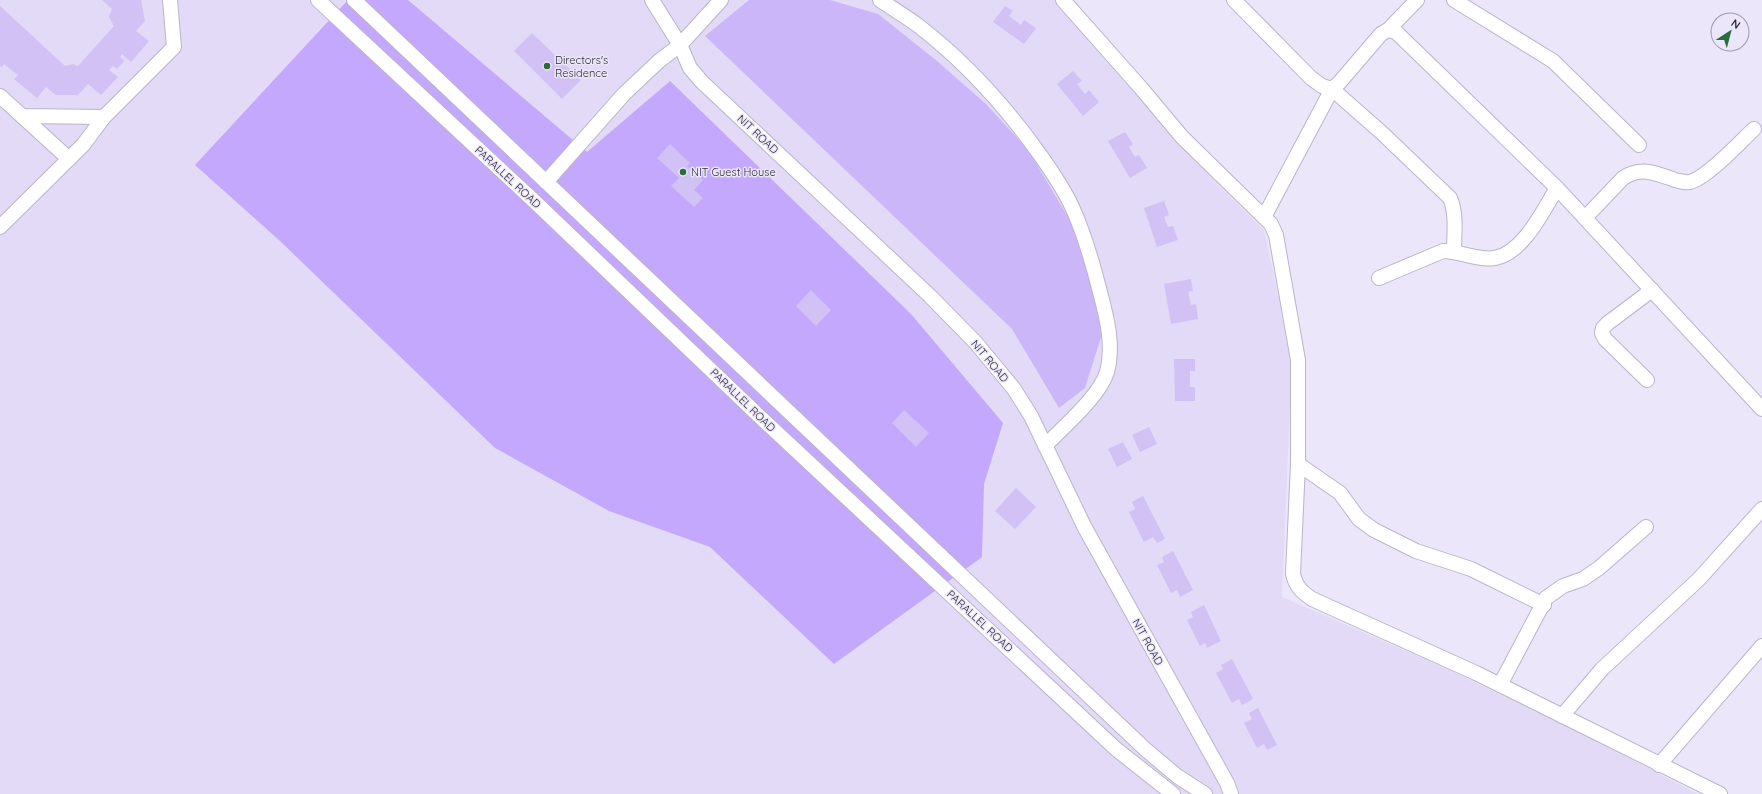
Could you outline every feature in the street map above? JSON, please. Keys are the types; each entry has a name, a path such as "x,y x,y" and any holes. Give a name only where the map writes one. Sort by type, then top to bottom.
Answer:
{"street":[{"path":"0,227 83,146 104,117 174,46 170,0"},
{"name":"PARALLEL ROAD","path":"318,0 533,200 764,421 1116,749 1173,794"},
{"name":"PARALLEL ROAD","path":"354,0 1145,749 1177,776 1205,794"},
{"name":"NIT ROAD","path":"652,0 680,46 690,68 702,82 930,296 976,343 1014,389 1031,416 1085,528 1227,784 1231,794"},
{"path":"546,182 624,94 659,61 680,46 721,0"},
{"path":"880,0 920,27 953,55 978,80 1022,130 1054,174 1073,208 1092,259 1107,320 1111,354 1106,374 1096,393 1045,446"},
{"path":"1063,0 1182,137 1264,216 1271,224 1276,235 1298,360 1298,464 1293,574 1295,584 1312,599 1500,685 1720,794"},
{"path":"1234,0 1311,78 1322,86 1332,89 1382,133 1450,198 1454,206 1454,251"},
{"path":"1264,216 1332,89 1339,83 1381,34 1388,30 1417,0"},
{"path":"1454,0 1553,61 1639,145"},
{"path":"1388,30 1396,32 1405,38 1557,188 1762,409"},
{"path":"0,96 69,159"},
{"path":"22,116 104,117"},
{"path":"1585,218 1628,174 1645,170 1653,171 1689,183 1696,180 1714,166 1754,129"},
{"path":"1379,278 1443,251 1454,251 1482,257 1495,258 1514,250 1530,230 1557,188"},
{"path":"1647,380 1605,339 1602,333 1603,328 1608,323 1652,290"},
{"path":"1298,464 1340,493 1359,519 1374,530 1416,551 1470,569 1544,605"},
{"path":"1562,716 1602,669 1699,579 1762,509"},
{"path":"1500,685 1544,605 1546,598 1551,593 1563,586 1584,579 1599,568 1646,527"},
{"path":"1659,765 1762,646"}],"shaded area":[{"path":"0,0 1054,0 1116,67 1168,132 1264,230 1280,304 1290,361 1290,404 1282,597 1443,667 1596,741 1698,794 0,794"},
{"path":"348,0 408,0 587,152 670,81 911,314 1003,423 984,484 982,557 834,664 710,547 609,511 495,448 280,241 195,165"},
{"path":"749,0 830,0 878,14 937,61 986,104 1028,150 1071,222 1089,278 1102,334 1085,388 1059,408 1012,329 705,36"}],"building":[{"path":"102,0 141,0 145,21 136,31 149,41 131,62 122,54 120,57 124,61 117,69 113,66 109,70 118,77 101,95 88,84 78,95 56,95 46,87 37,98 14,79 18,75 4,64 2,67 0,66 0,6 65,66 73,64 78,66 114,26 109,17 112,9"},
{"path":"1005,6 1013,11 1009,16 1021,25 1024,20 1036,28 1024,44 993,22"},
{"name":"Directors's Residence","path":"532,33 581,80 562,99 514,51"},
{"path":"1073,71 1082,81 1077,84 1085,94 1089,90 1099,102 1083,116 1057,84"},
{"path":"1125,132 1133,144 1129,147 1135,157 1139,155 1147,168 1130,178 1108,141"},
{"name":"NIT Guest House","path":"670,144 690,163 687,166 703,180 694,190 703,198 694,207 671,186 679,178 657,158"},
{"path":"1164,201 1169,215 1164,217 1168,227 1173,226 1178,240 1157,247 1144,208"},
{"path":"1191,279 1193,291 1188,292 1191,305 1196,304 1198,319 1171,324 1164,284"},
{"path":"811,290 831,310 816,326 796,306"},
{"path":"1174,359 1195,359 1195,371 1190,371 1190,387 1195,387 1195,401 1175,401"},
{"path":"904,410 929,433 916,447 892,423"},
{"path":"1149,427 1157,444 1140,452 1132,435"},
{"path":"1123,442 1132,459 1117,467 1108,449"},
{"path":"1016,488 1036,507 1015,529 995,511"},
{"path":"1143,496 1165,539 1157,543 1153,537 1144,542 1129,512 1135,509 1132,502"},
{"path":"1173,551 1193,590 1180,597 1177,590 1171,593 1157,565 1164,562 1162,557"},
{"path":"1204,605 1221,641 1207,648 1205,643 1200,646 1187,620 1193,617 1191,612"},
{"path":"1232,659 1253,699 1242,705 1239,699 1232,703 1216,673 1223,669 1221,665"},
{"path":"1258,708 1277,745 1267,750 1264,744 1257,748 1244,723 1252,719 1249,713"}],"place":[{"name":"Directors's Residence","path":"547,66"},
{"name":"NIT Guest House","path":"683,172"}]}
